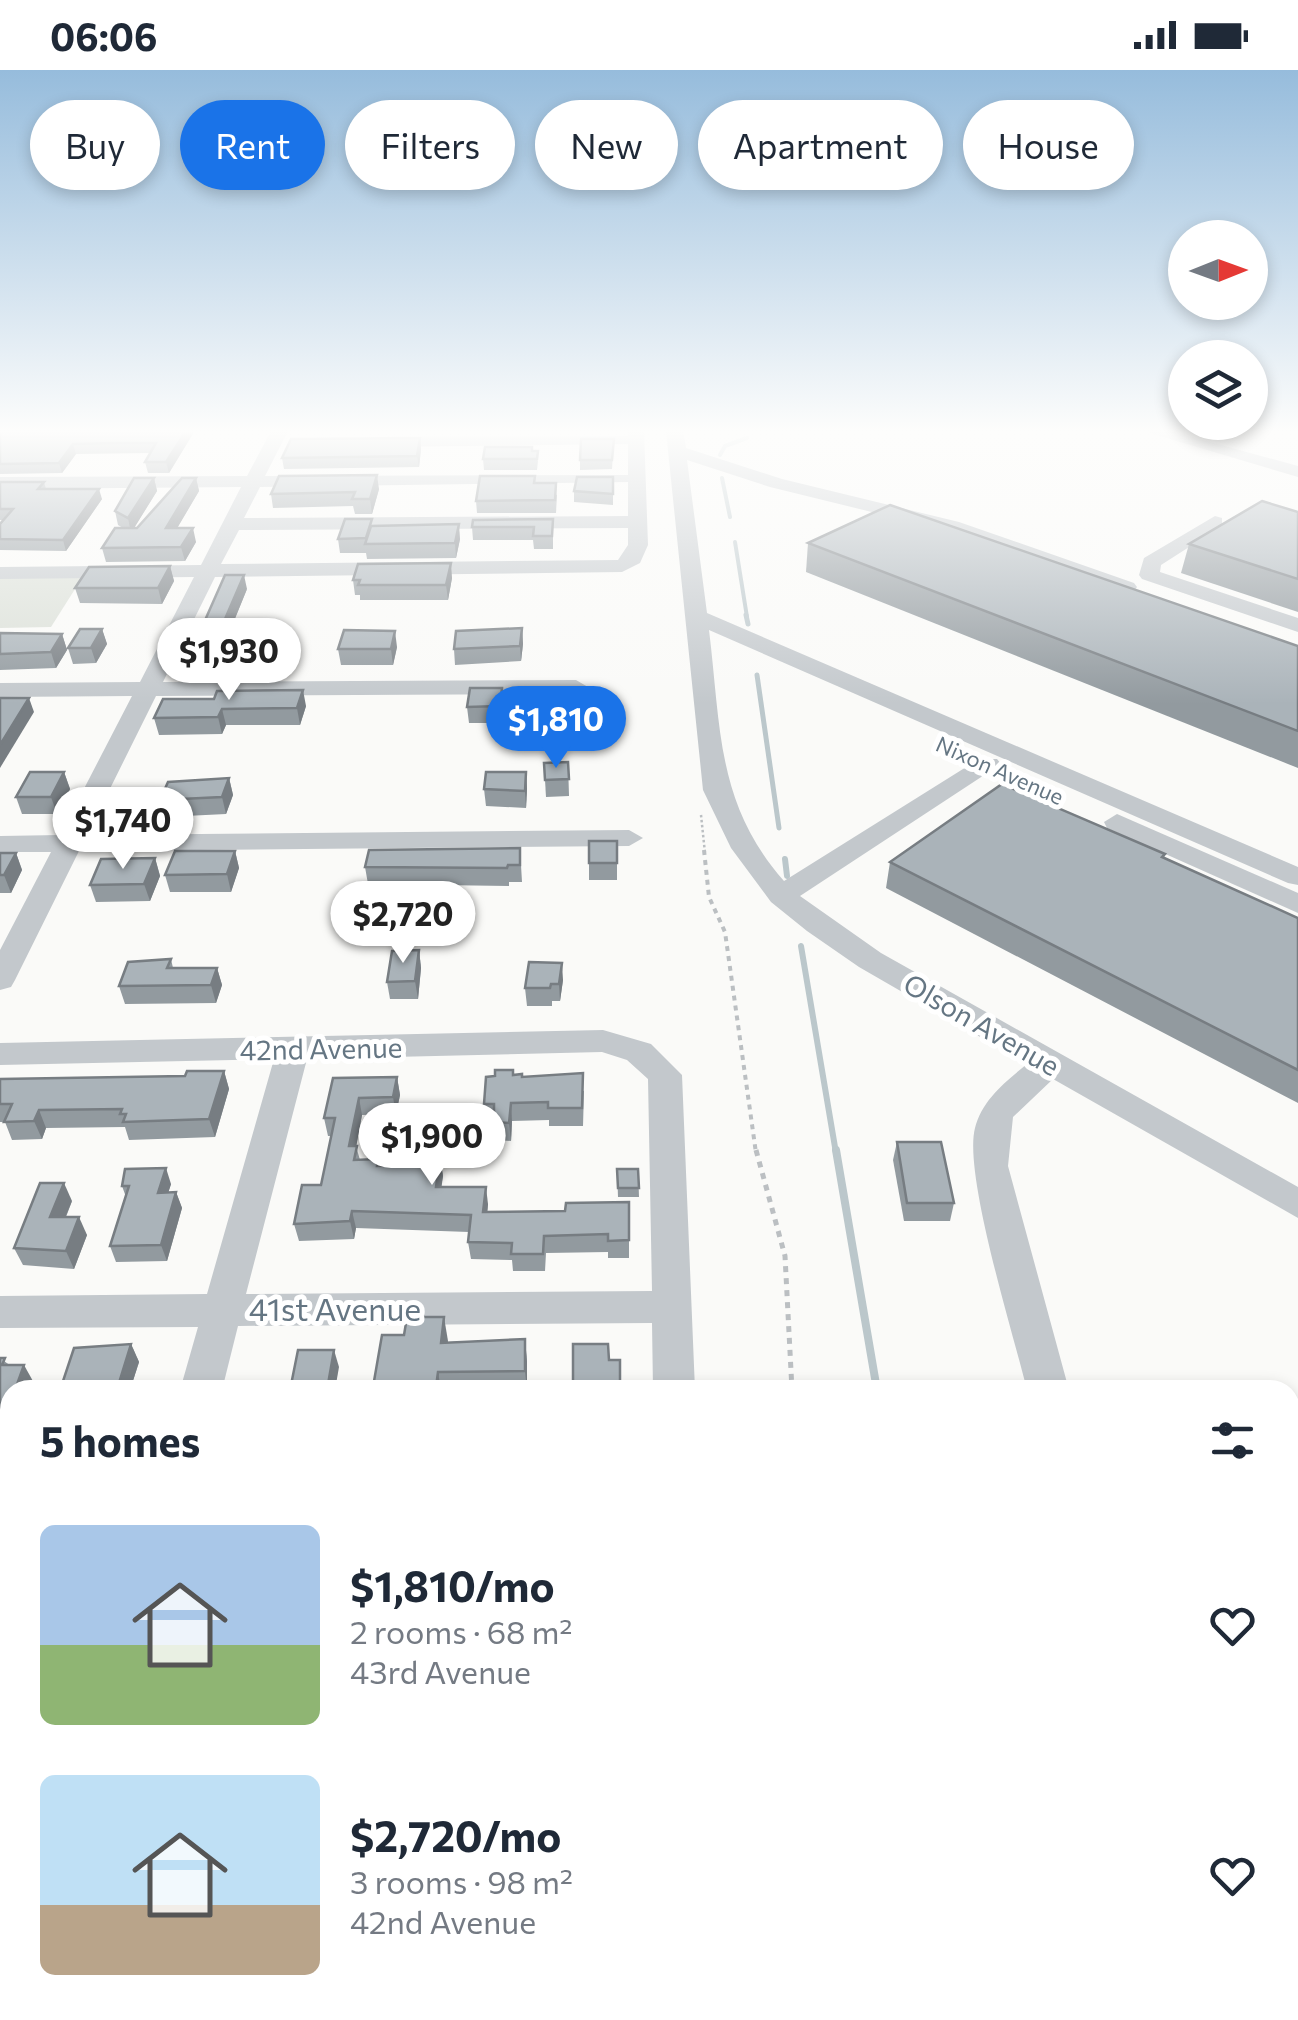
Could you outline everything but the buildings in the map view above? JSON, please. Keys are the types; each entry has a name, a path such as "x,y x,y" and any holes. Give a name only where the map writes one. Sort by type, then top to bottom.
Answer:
{"street":[{"path":"0,573 206,572 604,568 627,563 636,555 637,522 232,524 206,572 0,980"},
{"name":"Olson Avenue","path":"686,522 699,629 708,799 781,896 814,924 870,960 1298,1204"},
{"path":"936,522 1298,648"},
{"path":"1091,574 1133,562 1215,522"},
{"path":"1133,562 1149,574 1298,625"},
{"path":"699,629 1298,877"},
{"name":"Nixon Avenue","path":"699,629 1298,904"},
{"path":"0,690 576,687"},
{"path":"781,896 988,764"},
{"path":"0,844 629,838"},
{"name":"42nd Avenue","path":"0,1054 603,1040 639,1052 665,1075 670,1307"},
{"path":"204,1380 293,1049"},
{"path":"1045,1380 990,1166 988,1140 992,1120 1004,1101 1051,1063"},
{"path":"670,1307 674,1380"},
{"name":"41st Avenue","path":"0,1312 670,1307"}],"path":[{"path":"708,799 710,897 725,932 757,1158 785,1256 791,1380"}],"shaded area":[{"path":"0,578 82,578 51,627 0,628"}],"waterway":[{"path":"735,542 747,617"},
{"path":"746,615 748,624"},
{"path":"757,675 779,828"},
{"path":"785,859 787,876"},
{"path":"801,946 836,1153"},
{"path":"836,1150 875,1380"}]}
